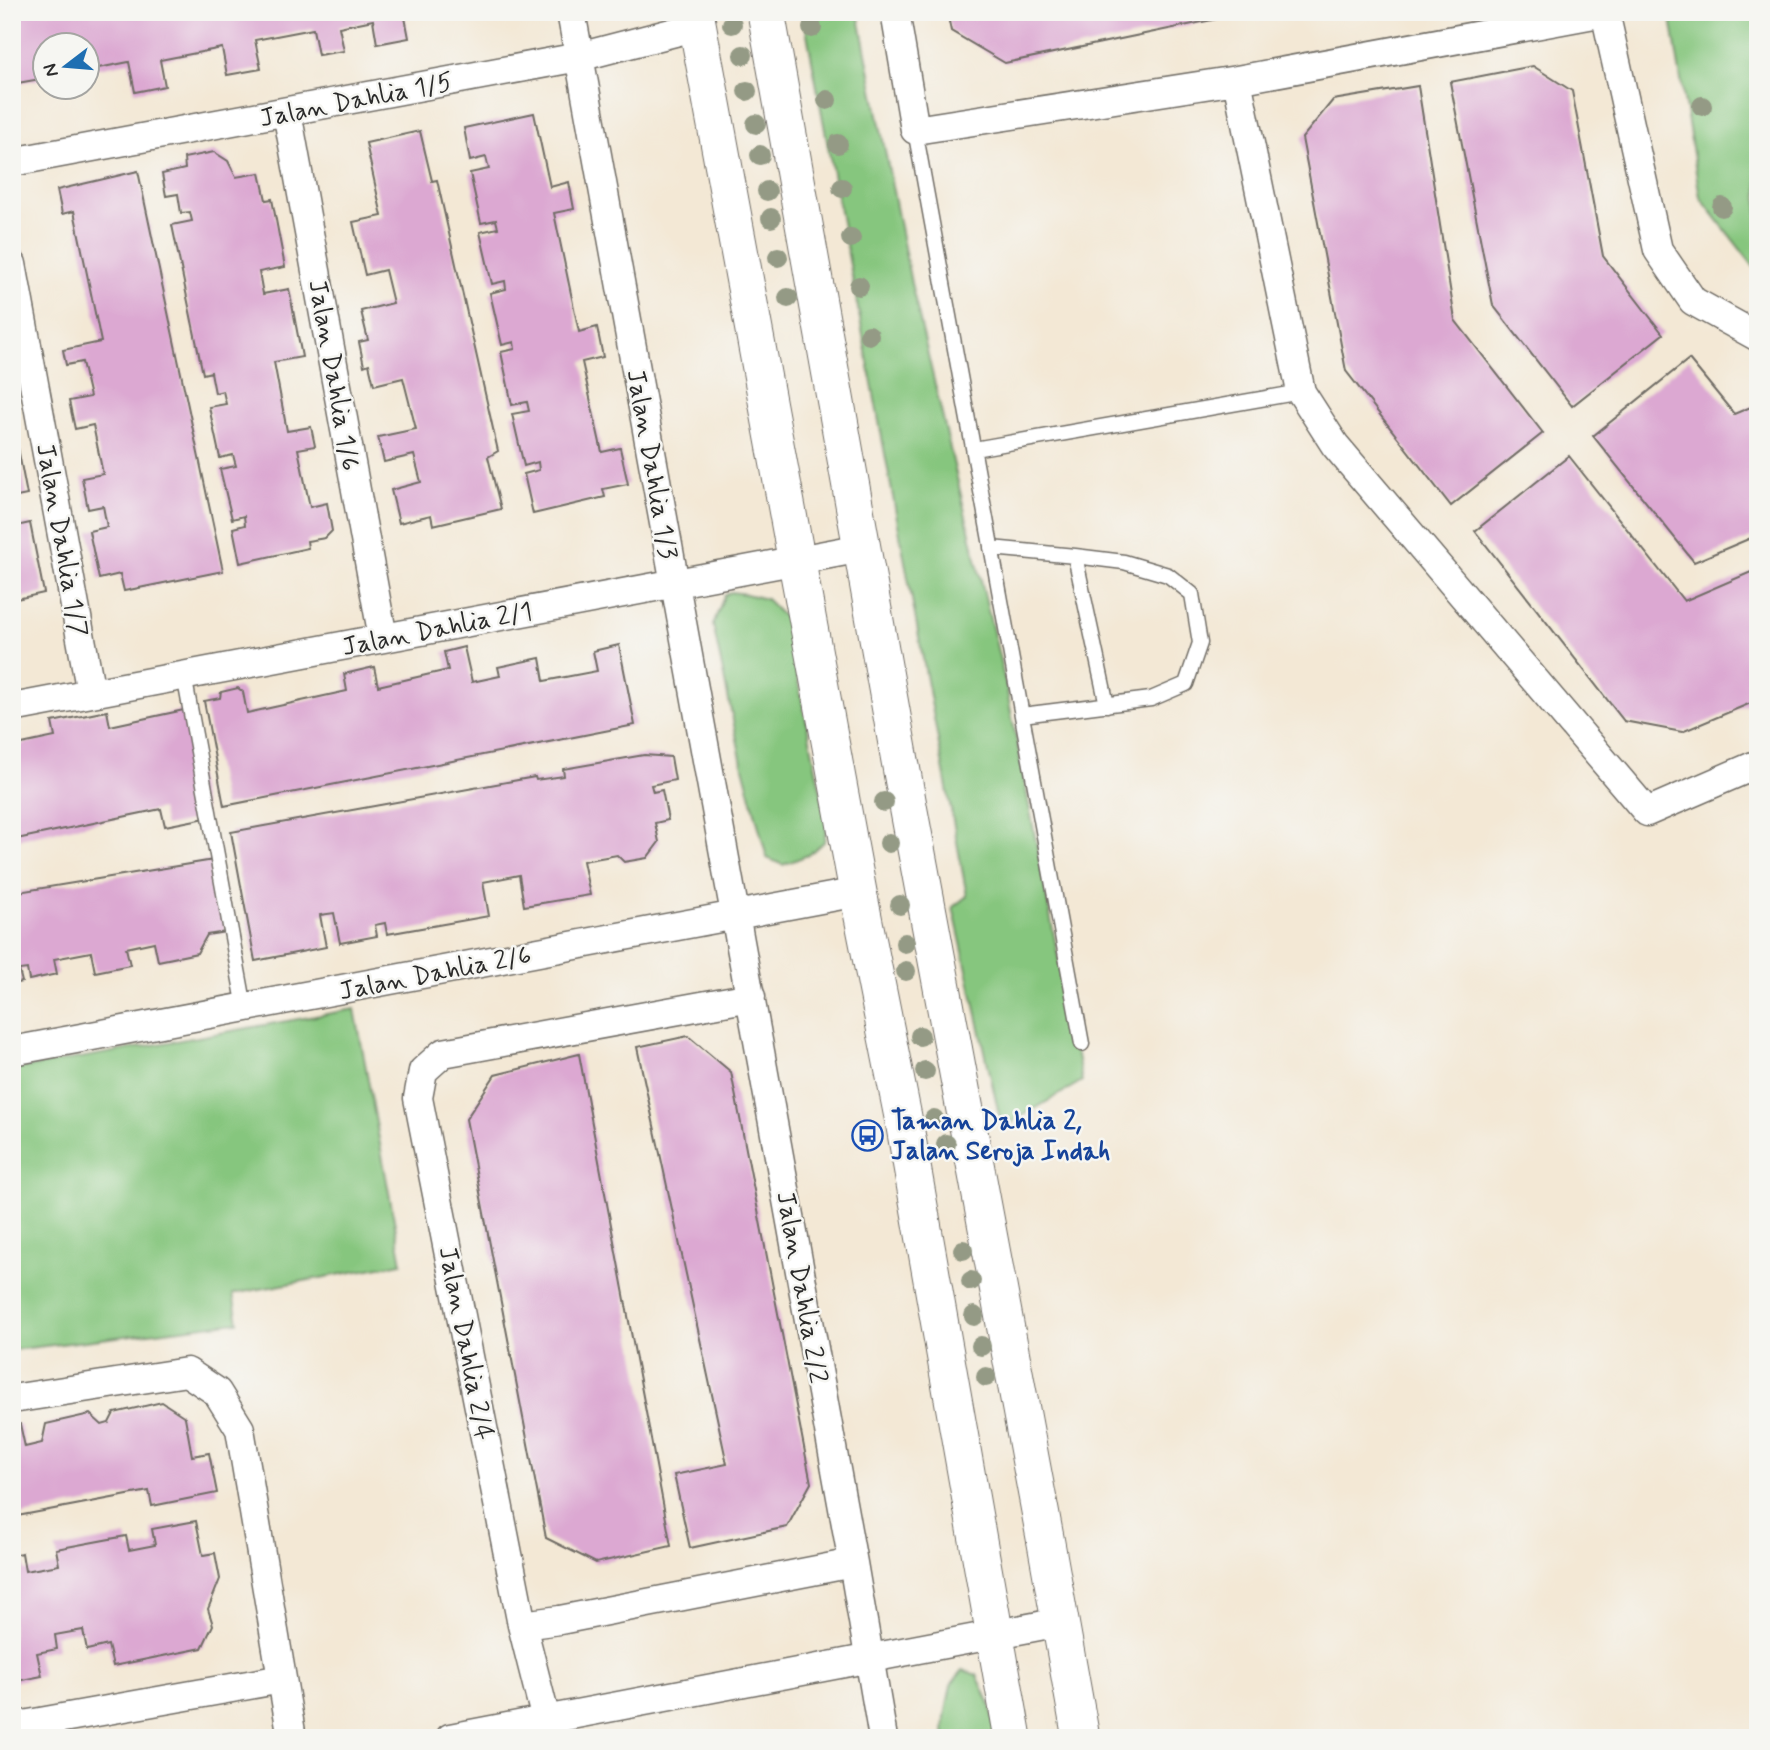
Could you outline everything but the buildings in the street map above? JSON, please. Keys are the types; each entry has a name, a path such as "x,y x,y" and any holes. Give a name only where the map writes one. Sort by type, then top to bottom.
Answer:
{"street":[{"name":"Jalan Dahlia 1/3","path":"571,12 735,916"},
{"path":"766,12 909,811 1081,1738"},
{"path":"895,12 915,130 1237,80 1605,12 1657,250 1693,301 1758,337"},
{"name":"Jalan Dahlia 1/5","path":"12,162 579,57 697,19"},
{"path":"697,19 858,892 905,1127 1013,1738"},
{"path":"1237,80 1301,392 1335,445 1647,812 1758,764"},
{"name":"Jalan Dahlia 1/6","path":"288,111 383,638"},
{"name":"Jalan Dahlia 1/7","path":"12,264 91,693"},
{"name":"Jalan Dahlia 2/1","path":"12,708 862,548"},
{"name":"Jalan Dahlia 2/6","path":"12,1051 858,892"},
{"name":"Jalan Dahlia 2/2","path":"735,916 853,1563 882,1738"},
{"name":"Jalan Dahlia 2/4","path":"546,1720 522,1625 418,1098 423,1071 443,1053 751,997"},
{"path":"12,1399 187,1372 217,1392 240,1429 292,1738"},
{"path":"522,1625 853,1563"},
{"path":"450,1738 1060,1622"},
{"path":"12,1727 282,1679"}],"lane":[{"path":"915,130 1082,1044"},
{"path":"974,449 1301,392"},
{"path":"991,548 1124,562 1168,575 1192,594 1200,643 1186,684 1151,699 1022,715"},
{"path":"1075,556 1107,705"},
{"path":"184,675 245,1008"}],"green space":[{"path":"803,12 858,12 911,283 1006,686 1082,1081 1002,1128 953,907 967,896"},
{"path":"1670,12 1758,12 1758,272 1700,197"},
{"path":"731,592 766,599 785,618 827,822 824,842 808,855 783,865 767,858 742,763 713,625 724,596"},
{"path":"355,1009 402,1263 233,1294 238,1322 12,1350 12,1070"},
{"path":"963,1670 977,1675 990,1704 996,1738 944,1738 951,1685"}],"place":[{"name":"Taman Dahlia 2, Jalan Seroja Indah","path":"868,1135"}]}
